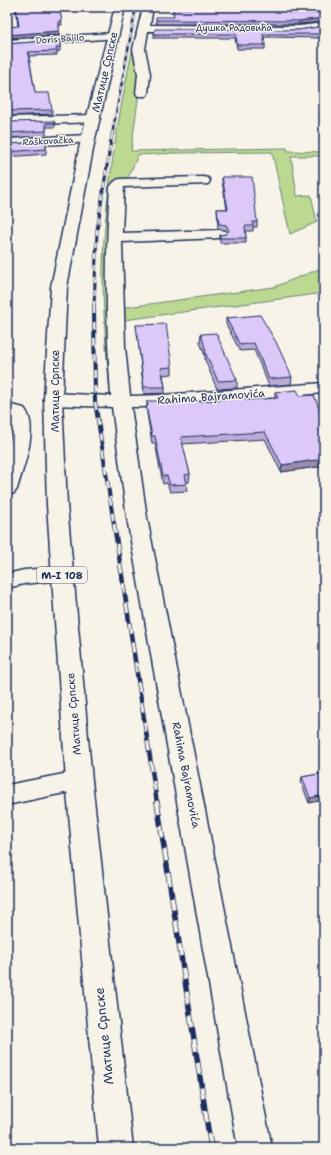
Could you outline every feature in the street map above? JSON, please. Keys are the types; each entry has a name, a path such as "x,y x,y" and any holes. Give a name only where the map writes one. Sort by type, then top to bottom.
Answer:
{"street":[{"name":"Матице Српске","path":"116,1148 79,781 57,506 53,399 60,287 91,129 120,7"},
{"path":"142,93 144,74 139,49 148,7"},
{"name":"Душка Радовића","path":"144,28 299,28 324,26"},
{"name":"Doris Bajilo","path":"7,42 114,36"},
{"path":"7,122 91,129"},
{"name":"Raškovačka","path":"7,143 91,129"},
{"name":"Rahima Bajramovića","path":"203,181 120,183 117,186 114,238 116,347 121,402 137,518 256,1148"},
{"path":"114,238 221,234"},
{"name":"Rahima Bajramovića","path":"53,399 121,402 162,401 324,388"},
{"path":"7,410 14,410 18,412 21,416 22,424 21,435 7,489"},
{"path":"7,581 24,577 62,574"},
{"path":"7,795 79,781"}],"green space":[{"path":"142,7 145,7 142,70 131,151 287,148 288,151 324,152 324,156 291,156 297,196 311,195 317,222 290,234 272,152 138,155 125,184 117,184 121,392 110,393 103,289 105,226 119,116"},
{"path":"324,267 324,293 124,320 120,308 274,287"}],"building":[{"path":"16,7 59,7 62,21 59,21 59,31 7,35 7,27 19,26"},
{"path":"203,7 288,7 290,13 321,13 321,15 324,15 324,18 299,21 156,20 156,17 174,17 173,8 204,8"},
{"path":"324,26 324,34 263,34 265,45 237,45 236,34 154,34 155,29 299,30"},
{"path":"60,40 60,47 56,48 57,51 28,52 35,93 49,93 52,110 7,111 7,44"},
{"path":"54,121 55,123 46,123 46,131 7,133 7,122"},
{"path":"46,142 46,149 7,152 7,144"},
{"path":"222,177 252,177 257,222 253,222 253,226 245,226 246,238 220,238 220,235 226,234 229,230 226,225 219,224 217,209 228,209"},
{"path":"260,315 276,342 292,377 269,379 254,343 240,345 226,318"},
{"path":"166,324 172,367 161,368 165,387 144,387 136,325"},
{"path":"216,333 237,380 218,381 205,352 201,334"},
{"path":"297,390 300,396 314,395 324,422 324,459 282,465 265,432 181,437 190,474 185,475 187,484 170,485 167,476 163,476 155,436 152,436 146,406 148,406 147,401 168,401 169,404 225,399 223,396 244,394 246,400 278,398 275,392"},
{"path":"324,773 324,795 310,798 302,777"}],"railway":[{"path":"112,135 136,7"},
{"path":"94,307 97,230 112,134"},
{"path":"94,307 95,401 114,525"},
{"path":"114,524 157,803"},
{"path":"157,802 211,1148"}]}
